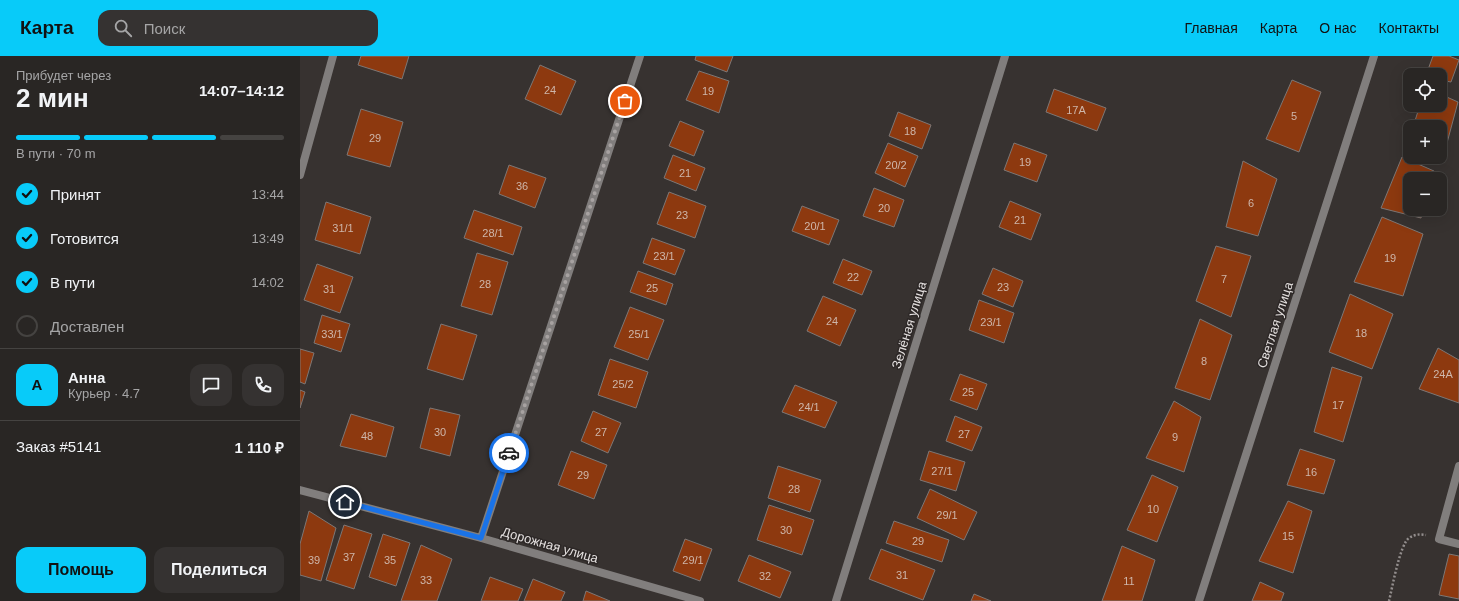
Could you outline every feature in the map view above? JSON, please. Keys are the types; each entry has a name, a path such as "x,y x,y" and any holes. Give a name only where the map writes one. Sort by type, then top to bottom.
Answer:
{"street":[{"path":"300,175 333,56"},
{"path":"481,538 640,56"},
{"name":"Зелёная улица","path":"836,601 1005,56"},
{"name":"Светлая улица","path":"1198,601 1374,56"},
{"path":"1459,466 1439,539 1459,544"},
{"name":"Дорожная улица","path":"300,490 481,538 700,601"}],"path":[{"path":"1389,601 1401,551 1408,539 1419,534 1439,539"}],"building":[{"path":"361,56 409,56 402,79 358,65"},
{"path":"696,56 733,56 727,72 695,60"},
{"path":"1433,56 1449,56 1459,60 1451,82 1447,81 1447,68 1429,68"},
{"path":"540,65 576,81 561,115 525,99"},
{"path":"699,71 729,81 719,113 686,100"},
{"path":"1292,80 1321,92 1299,152 1266,139"},
{"path":"1054,89 1106,108 1097,131 1046,112"},
{"path":"1447,97 1458,102 1447,143 1447,120 1415,120 1418,112 1447,112"},
{"path":"361,109 403,122 390,167 347,155"},
{"path":"898,112 931,125 922,149 889,136"},
{"path":"680,121 704,131 694,156 669,146"},
{"path":"888,143 918,156 905,187 875,173"},
{"path":"1014,143 1047,155 1037,182 1004,170"},
{"path":"673,155 705,168 696,191 664,178"},
{"path":"1402,157 1403,164 1418,164 1434,171 1403,172 1403,214 1381,208"},
{"path":"1243,161 1277,179 1258,236 1226,227"},
{"path":"509,165 546,178 535,208 499,194"},
{"path":"874,188 904,200 894,227 863,216"},
{"path":"669,192 706,206 695,238 657,224"},
{"path":"1010,201 1041,214 1031,240 999,227"},
{"path":"326,202 371,217 360,254 315,240"},
{"path":"802,206 839,220 829,245 792,231"},
{"path":"474,210 522,227 513,255 464,238"},
{"path":"1382,217 1423,234 1403,296 1354,282"},
{"path":"652,238 685,250 675,275 643,263"},
{"path":"1216,246 1251,256 1231,317 1196,301"},
{"path":"477,253 508,262 492,315 461,306"},
{"path":"843,259 872,271 862,295 833,283"},
{"path":"317,264 353,277 340,313 304,300"},
{"path":"993,268 1023,281 1013,307 982,294"},
{"path":"638,271 673,284 666,305 630,292"},
{"path":"1350,294 1393,314 1372,369 1329,352"},
{"path":"823,296 856,310 840,346 807,331"},
{"path":"979,300 1014,313 1004,343 969,330"},
{"path":"630,307 664,320 648,360 614,347"},
{"path":"322,315 350,324 341,352 314,343"},
{"path":"1200,319 1232,335 1210,400 1175,388"},
{"path":"441,324 477,335 463,380 427,369"},
{"path":"1438,348 1459,360 1459,403 1419,389"},
{"path":"300,349 314,353 305,384 300,382"},
{"path":"610,359 648,372 636,408 598,395"},
{"path":"1332,367 1362,377 1343,442 1314,432"},
{"path":"960,374 987,384 977,410 950,400"},
{"path":"795,385 837,402 825,428 782,412"},
{"path":"300,390 305,392 300,408"},
{"path":"1174,401 1201,417 1184,472 1146,458"},
{"path":"430,408 460,415 450,456 420,448"},
{"path":"593,411 621,423 608,453 581,441"},
{"path":"351,414 394,427 386,457 340,446"},
{"path":"955,416 982,427 972,451 946,441"},
{"path":"1300,449 1335,460 1324,494 1287,485"},
{"path":"571,451 607,465 594,499 558,485"},
{"path":"929,451 965,462 956,491 920,480"},
{"path":"778,466 821,480 810,512 768,498"},
{"path":"1152,475 1178,487 1157,542 1127,530"},
{"path":"930,489 977,512 964,540 917,518"},
{"path":"1288,501 1312,511 1293,573 1259,561"},
{"path":"769,505 814,520 802,555 757,540"},
{"path":"309,511 336,528 321,581 300,575 300,544"},
{"path":"894,521 949,540 942,562 886,543"},
{"path":"344,525 372,534 354,589 326,580"},
{"path":"383,534 410,543 396,586 369,577"},
{"path":"685,539 712,549 700,581 673,571"},
{"path":"421,545 452,559 437,601 401,601"},
{"path":"1122,546 1155,560 1142,601 1102,601"},
{"path":"881,549 935,570 923,600 869,579"},
{"path":"1449,554 1459,556 1459,599 1439,595"},
{"path":"749,555 791,572 780,598 738,581"},
{"path":"490,577 523,589 518,601 481,601"},
{"path":"533,579 565,592 561,601 524,601"},
{"path":"1260,582 1284,593 1281,601 1252,601"},
{"path":"586,591 610,601 583,601"},
{"path":"974,594 991,601 971,601"}],"way so far":[{"path":"509,453 625,101"}],"route":[{"path":"345,502 481,538 509,453"}]}
